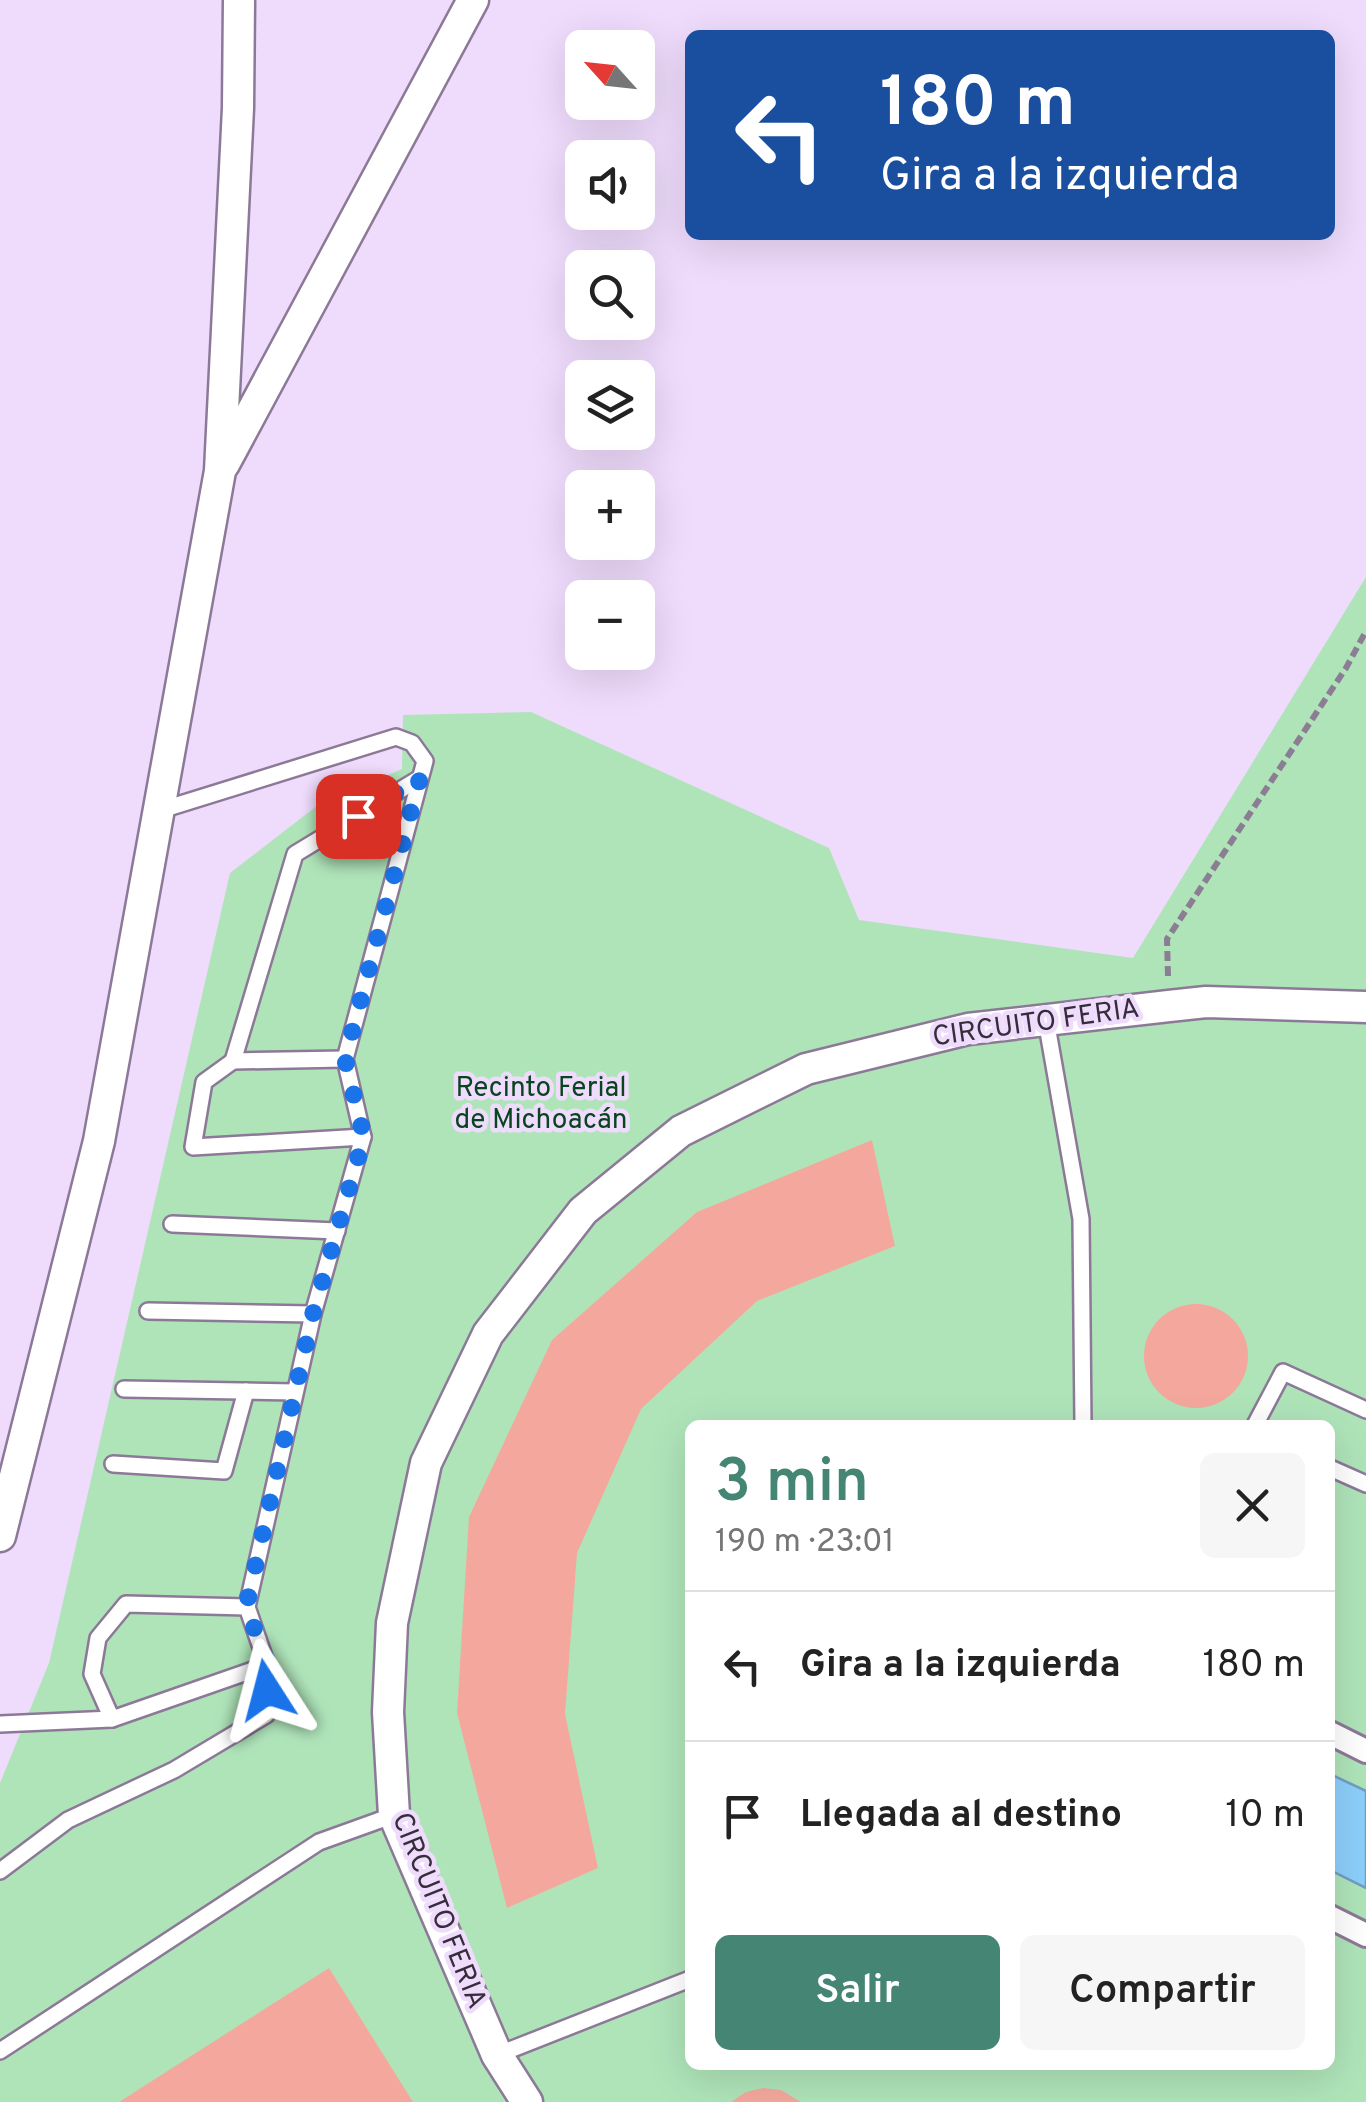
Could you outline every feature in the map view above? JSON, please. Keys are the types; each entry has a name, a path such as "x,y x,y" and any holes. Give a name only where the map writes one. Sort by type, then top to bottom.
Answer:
{"street":[{"path":"0,1536 99,1141 220,471 238,108 239,0"},
{"path":"220,471 474,0"},
{"name":"CIRCUITO FERIA","path":"528,2102 496,2054 394,1815 388,1712 392,1623 426,1463 488,1334 583,1211 681,1131 806,1069 968,1029 1169,1006 1206,1002 1366,1008"},
{"path":"1335,1736 1366,1751"},
{"path":"1335,1920 1366,1935"}],"lane":[{"path":"0,1871 68,1820 174,1770 266,1715 268,1664 246,1607 313,1314 364,1137 345,1059 424,761 412,743 396,737 158,811"},
{"path":"233,1061 295,854 420,778"},
{"path":"1046,1020 1081,1219 1083,1420"},
{"path":"345,1059 233,1061 204,1082 193,1147 364,1137"},
{"path":"172,1224 336,1231"},
{"path":"148,1311 313,1314"},
{"path":"1259,1420 1283,1372 1366,1410"},
{"path":"124,1389 295,1392"},
{"path":"113,1464 224,1471 246,1392"},
{"path":"1335,1470 1366,1484"},
{"path":"112,1718 92,1674 98,1638 126,1604 246,1607"},
{"path":"0,1724 112,1718 268,1664"},
{"path":"0,2052 319,1842 394,1815"},
{"path":"496,2054 685,1981"}],"path":[{"path":"1169,1006 1168,939 1346,668 1366,631"}],"green space":[{"name":"Recinto Ferial de Michoacán","path":"1366,577 1366,2102 0,2102 0,1783 49,1663 230,873 318,805 402,769 403,715 531,712 829,848 859,920 1133,958"}],"water":[{"path":"1335,1776 1366,1791 1366,1888 1335,1872"}],"building":[{"path":"872,1140 895,1246 757,1301 641,1409 577,1553 565,1714 598,1868 507,1908 457,1713 469,1517 552,1340 697,1212"},
{"path":"1196,1304 1216,1308 1233,1319 1244,1336 1248,1356 1244,1376 1233,1393 1216,1404 1196,1408 1176,1404 1159,1393 1148,1376 1144,1356 1148,1336 1159,1319 1176,1308"},
{"path":"329,1968 413,2102 119,2102"},
{"path":"763,2088 781,2090 801,2102 731,2102 746,2092"}],"route":[{"path":"267,1690 268,1664 246,1607 313,1314 364,1137 345,1059 420,778 358,816"}]}
